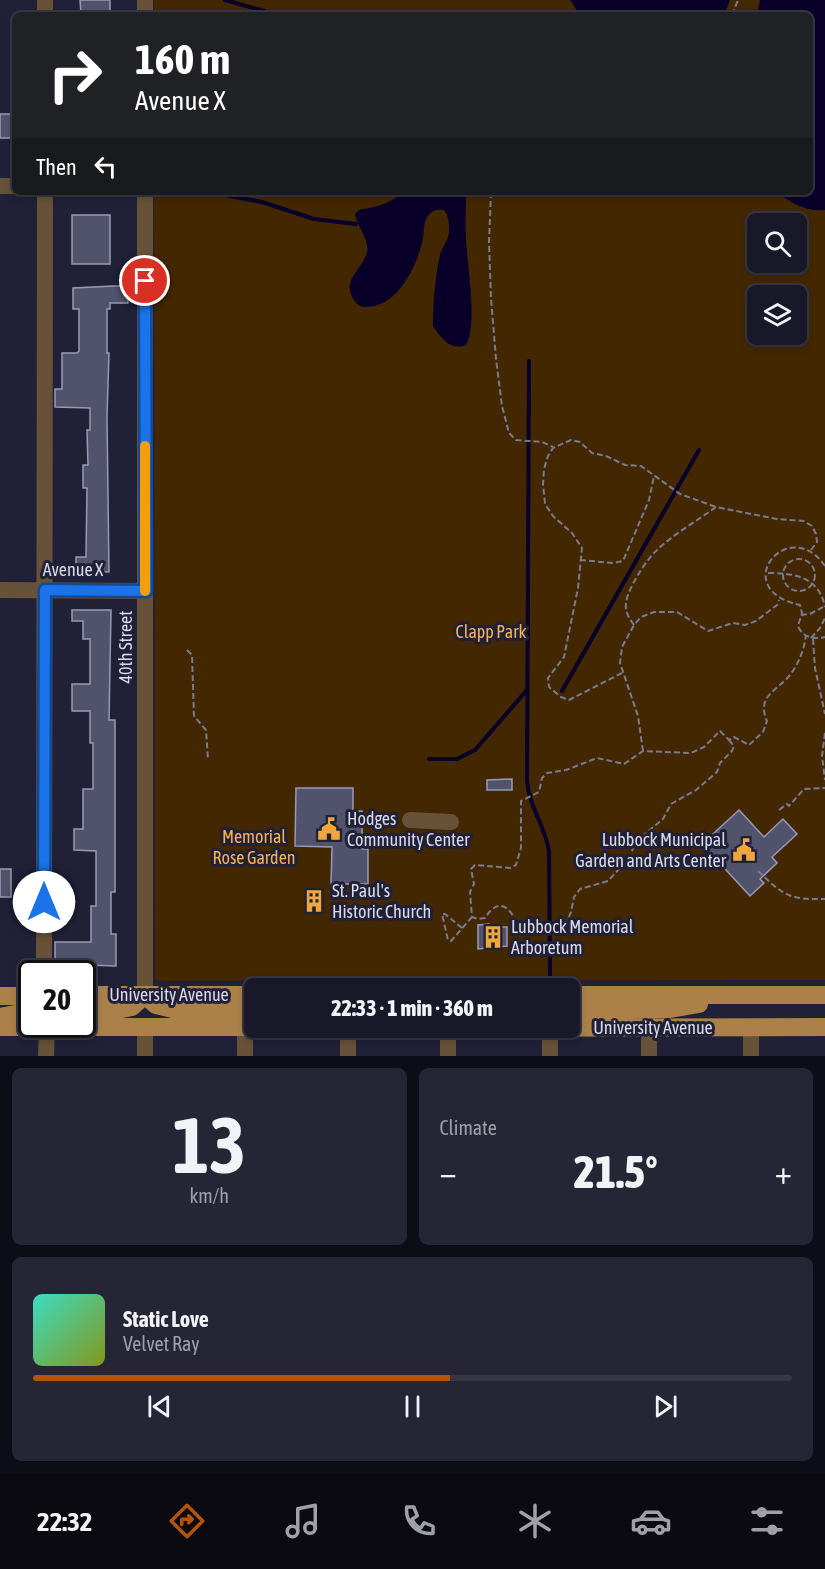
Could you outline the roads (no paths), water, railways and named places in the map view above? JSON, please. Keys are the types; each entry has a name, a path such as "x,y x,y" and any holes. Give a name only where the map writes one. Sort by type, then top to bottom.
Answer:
{"main road":[{"name":"University Avenue","path":"96,995 244,995"},
{"path":"96,1011 132,1007 146,995 156,1005 244,1022"},
{"name":"University Avenue","path":"580,995 825,995"},
{"path":"580,1012 670,1009 751,995"},
{"path":"0,996 18,996"},
{"path":"0,1017 18,1014"},
{"path":"752,1027 787,1018 825,1015"},
{"name":"University Avenue","path":"96,1028 145,1028 244,1023"},
{"name":"University Avenue","path":"0,1027 18,1027"},
{"name":"University Avenue","path":"580,1028 825,1027"}],"street":[{"path":"44,960 45,195"},
{"name":"40th Street","path":"145,195 146,995"},
{"name":"Avenue X","path":"0,590 146,591"},
{"path":"410,820 451,822"},
{"path":"752,1027 752,1056"},
{"path":"145,1028 145,1056"},
{"path":"649,1028 649,1056"},
{"path":"46,1056 47,1038"},
{"path":"245,1056 249,1038"},
{"path":"348,1038 348,1056"},
{"path":"447,1038 448,1056"},
{"path":"550,1038 550,1056"}],"waterway":[{"path":"225,0 266,12"},
{"path":"158,195 225,195 262,202 314,219 356,224"},
{"path":"529,361 527,781 549,851 550,975"},
{"path":"562,691 699,450"},
{"path":"429,759 457,759 475,750 527,690"}],"place":[{"name":"Hodges Community Center","path":"329,829"},
{"name":"Lubbock Municipal Garden and Arts Center","path":"744,850"},
{"name":"St. Paul's Historic Church","path":"314,901"},
{"name":"Lubbock Memorial Arboretum","path":"493,937"}],"park label":[{"name":"Clapp Park","path":"491,632"},
{"name":"Memorial Rose Garden","path":"254,847"}]}
